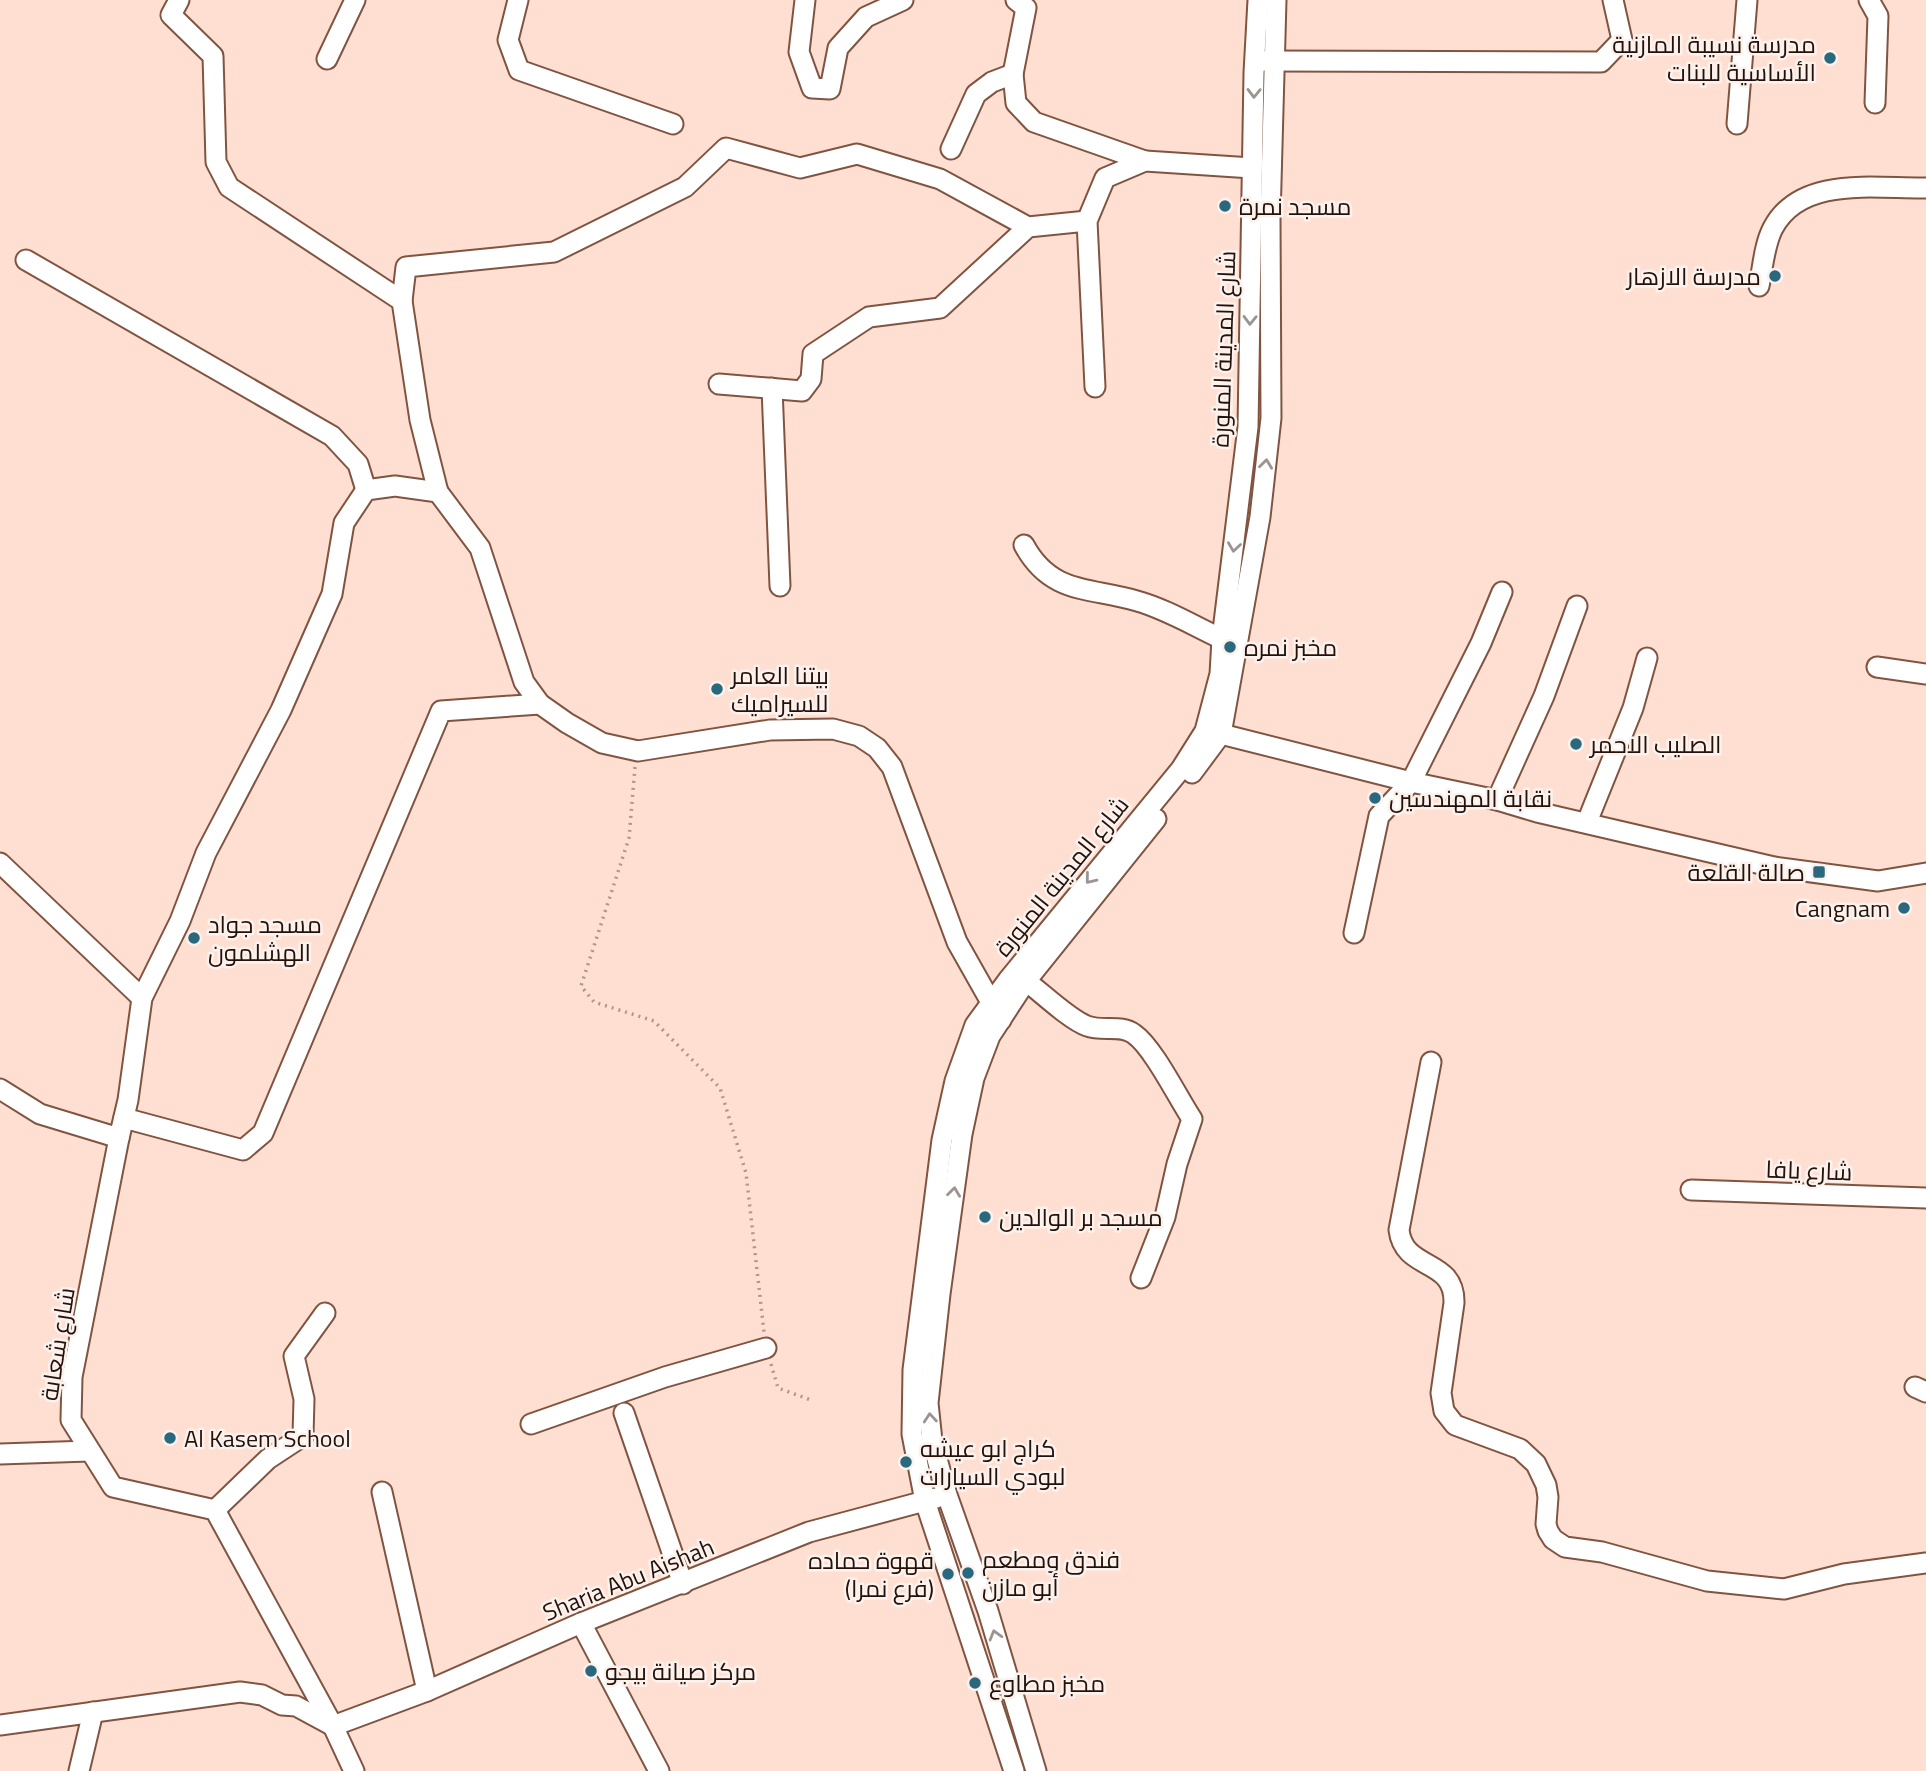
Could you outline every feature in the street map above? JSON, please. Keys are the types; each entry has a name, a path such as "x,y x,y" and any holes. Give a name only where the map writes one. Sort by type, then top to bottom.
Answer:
{"street":[{"path":"179,0 171,15 213,56 216,162 229,187 402,301"},
{"path":"327,59 355,0"},
{"path":"518,0 508,40 519,70 673,124"},
{"path":"804,0 799,52 812,88 830,89 838,48 866,18 903,0"},
{"path":"1016,0 1026,8 1013,74 1016,103 1034,122 1144,161 1252,168"},
{"name":"شارع المدينة المنورة","path":"1036,1771 988,1611 947,1495 932,1441 928,1403 934,1344 962,1134 974,1078 1008,979 1181,769 1205,731 1220,674 1248,427 1258,0"},
{"name":"شارع المدينة المنورة","path":"1014,1771 925,1501 912,1434 913,1370 943,1140 955,1081 975,1025 996,1012 1026,981 1112,876 1221,734 1260,517 1272,418 1270,219 1276,0"},
{"path":"1255,61 1601,62 1622,40 1613,0"},
{"path":"1737,124 1747,0"},
{"path":"1869,0 1878,16 1875,103"},
{"path":"951,149 976,94 992,82 1013,74"},
{"path":"996,1012 957,942 892,768 877,748 859,736 833,729 770,730 638,751 602,743 540,704 524,682 480,548 438,492 420,420 402,301 405,267 554,252 685,187 726,148 800,168 857,154 940,178 1028,228"},
{"path":"1095,387 1087,221 1105,178 1144,161"},
{"path":"1759,286 1766,247 1773,229 1779,219 1808,195 1830,190 1926,188"},
{"path":"719,384 802,391 811,379 813,354 869,317 940,308 1028,228 1087,221"},
{"path":"26,260 332,436 358,464 366,490 395,486 438,492"},
{"path":"772,388 780,586"},
{"name":"شارع شعابة","path":"215,1510 113,1487 71,1420 72,1377 118,1138 128,1100 142,998 180,920 206,853 281,710 332,594 344,523 366,490"},
{"path":"1024,545 1033,562 1061,584 1139,601 1222,639"},
{"path":"1354,933 1378,816 1411,782 1481,643 1502,592"},
{"path":"1497,800 1544,696 1577,606"},
{"path":"1587,822 1633,708 1647,658"},
{"path":"1877,667 1926,674"},
{"path":"124,1118 243,1150 263,1133 441,711 540,704"},
{"path":"1221,734 1411,782 1774,867 1878,881 1926,873"},
{"path":"0,863 142,998"},
{"path":"1026,981 1086,1026 1133,1032 1148,1046 1192,1119 1165,1217 1141,1278"},
{"path":"1431,1062 1399,1230 1408,1253 1418,1261 1440,1270 1453,1290 1454,1303 1441,1393 1442,1405 1447,1416 1460,1428 1520,1449 1536,1464 1546,1485 1546,1524 1553,1539 1565,1547 1602,1552 1707,1581 1784,1589 1844,1574 1926,1563"},
{"path":"0,1089 40,1114 118,1138"},
{"name":"شارع يافا","path":"1690,1190 1926,1198"},
{"path":"325,1313 294,1356 304,1399 303,1436 268,1459 215,1510 333,1726 354,1771"},
{"path":"531,1424 665,1377 766,1348"},
{"path":"624,1413 682,1584"},
{"path":"0,1454 89,1451"},
{"path":"382,1492 427,1691"},
{"name":"Sharia Abu Aishah","path":"333,1726 427,1691 581,1623 809,1532 947,1495"},
{"path":"581,1623 659,1771"},
{"path":"0,1725 235,1692 251,1693 282,1705 296,1706 333,1726"},
{"path":"79,1771 93,1712"}],"path":[{"path":"638,751 632,786 629,838 581,986 594,1002 654,1021 720,1088 746,1173 766,1348 778,1388 811,1400"}],"place":[{"name":"مدرسة نسيبة المازنية الأساسية للبنات","path":"1830,58"},
{"name":"مسجد نمرة","path":"1225,206"},
{"name":"مدرسة الازهار","path":"1775,276"},
{"name":"مخبز نمره","path":"1230,647"},
{"name":"بيتنا العامر للسيراميك","path":"717,689"},
{"name":"الصليب الاحمر","path":"1576,744"},
{"name":"نقابة المهندسين","path":"1375,798"},
{"name":"صالة القلعة","path":"1819,872"},
{"name":"Cangnam","path":"1904,908"},
{"name":"مسجد جواد الهشلمون","path":"194,938"},
{"name":"مسجد بر الوالدين","path":"985,1217"},
{"name":"Al Kasem School","path":"170,1438"},
{"name":"كراج ابو عيشه لبودي السيارات","path":"906,1462"},
{"name":"فندق ومطعم أبو مازن","path":"968,1573"},
{"name":"قهوة حماده (فرع نمرا)","path":"948,1574"},
{"name":"مركز صيانة بيجو","path":"591,1671"},
{"name":"مخبز مطاوع","path":"975,1683"}]}
